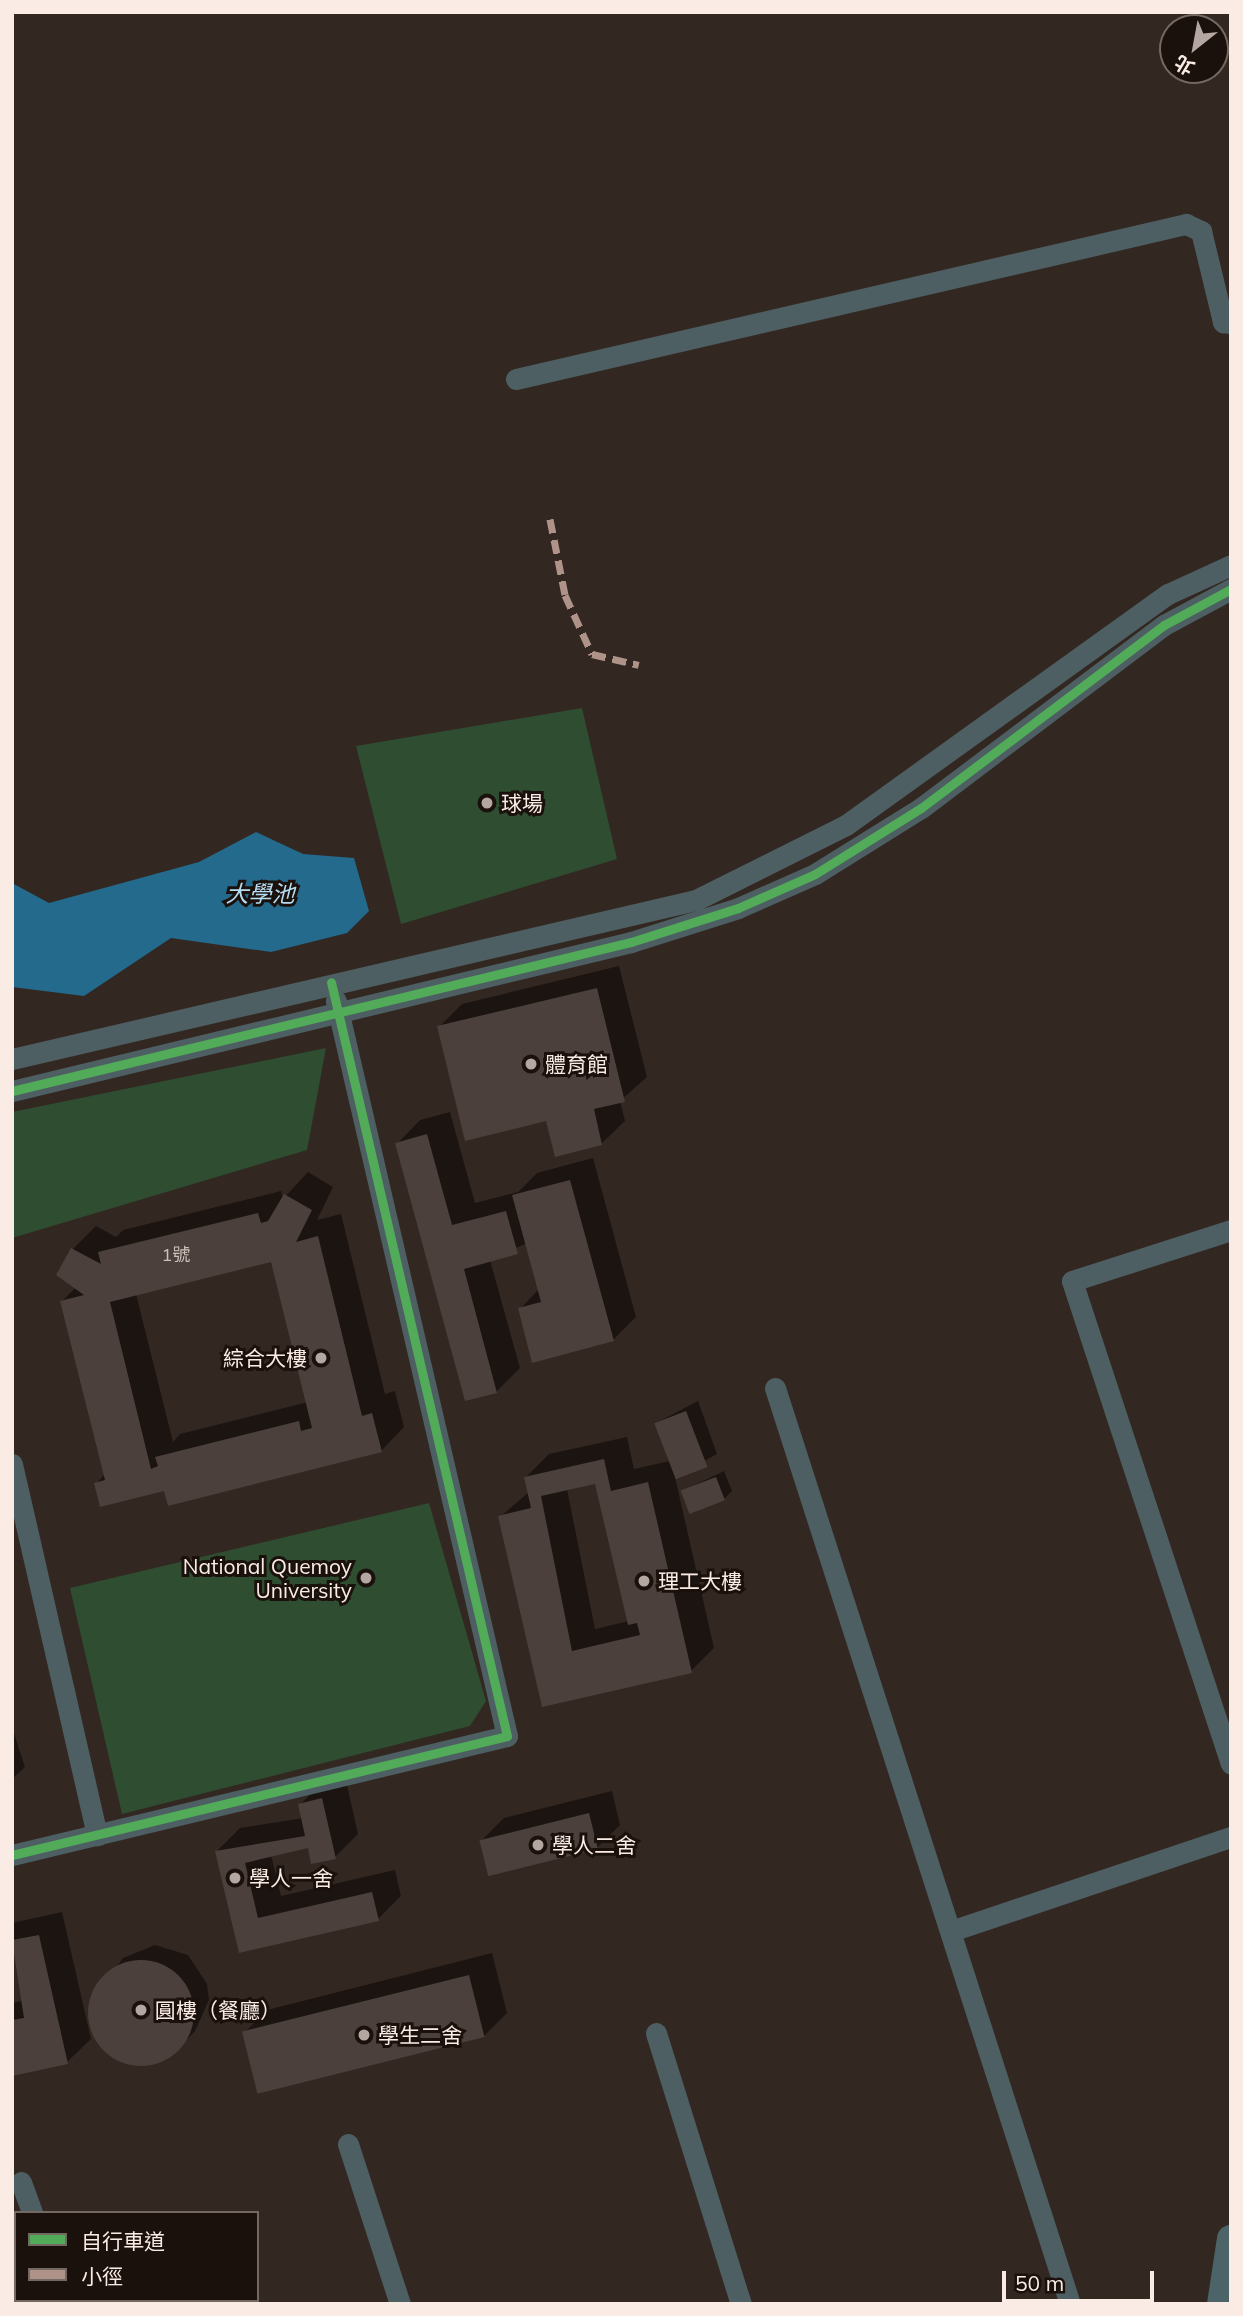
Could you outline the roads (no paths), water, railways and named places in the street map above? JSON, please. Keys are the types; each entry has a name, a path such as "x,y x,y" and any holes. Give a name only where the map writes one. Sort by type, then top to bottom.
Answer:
{"main road":[{"path":"1221,2304 1231,2239"}],"street":[{"path":"516,379 1186,224 1201,231 1223,322 1231,323"},
{"path":"12,1059 331,982 637,916 746,878 846,825 1168,594 1231,565"},
{"path":"12,1091 658,934 815,874 921,808 1164,625 1231,589"},
{"path":"12,1856 507,1735 331,982"},
{"path":"1231,1230 1072,1281 1231,1764"},
{"path":"775,1388 954,1930 1070,2304"},
{"path":"12,1464 97,1835"},
{"path":"954,1930 1231,1837"},
{"path":"656,2033 741,2304"},
{"path":"348,2144 400,2304"},
{"path":"21,2182 31,2211"}],"water":[{"name":"大學池","path":"256,832 303,854 354,858 369,911 347,933 271,952 171,938 84,996 12,987 12,883 49,903 199,862"}],"place":[{"name":"球場","path":"487,803"},
{"name":"體育館","path":"531,1064"},
{"name":"綜合大樓","path":"321,1358"},
{"name":"National Quemoy University","path":"366,1578"},
{"name":"理工大樓","path":"644,1581"},
{"name":"學人二舍","path":"538,1845"},
{"name":"學人一舍","path":"235,1878"},
{"name":"圓樓（餐廳）","path":"141,2010"},
{"name":"學生二舍","path":"364,2035"}]}
